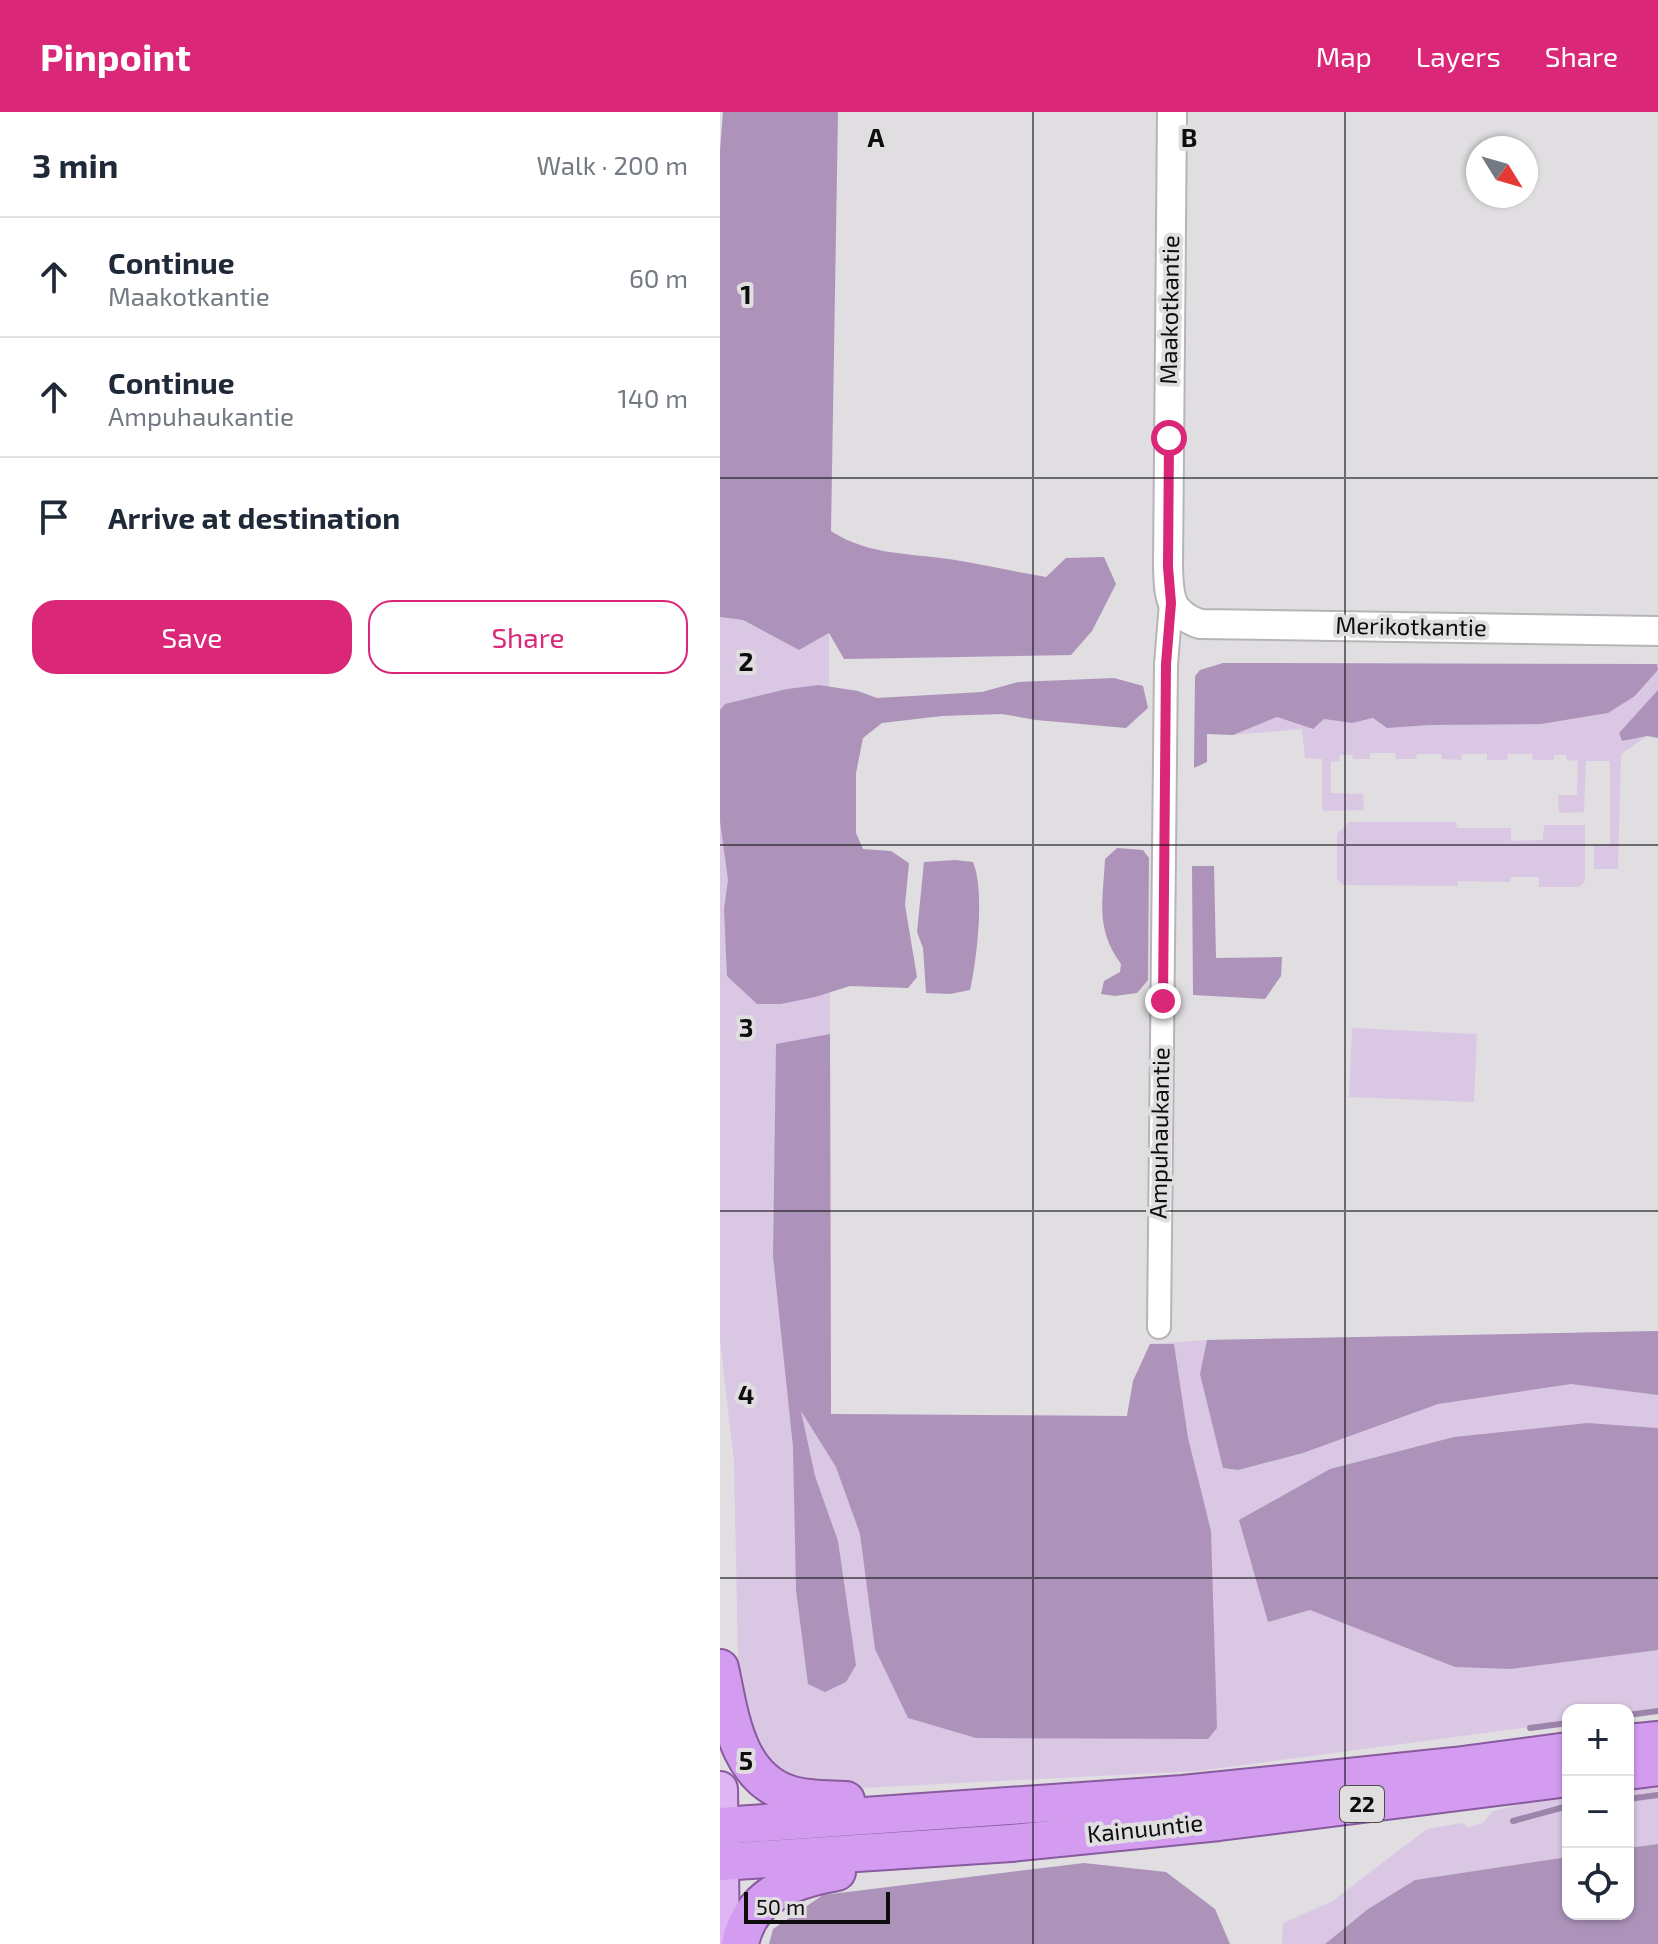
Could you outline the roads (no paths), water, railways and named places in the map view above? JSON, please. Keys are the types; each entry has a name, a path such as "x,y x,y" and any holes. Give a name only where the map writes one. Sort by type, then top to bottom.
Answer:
{"highway":[{"path":"720,1668 743,1753 756,1772 788,1794 810,1798 1015,1806"},
{"path":"1634,1742 1658,1740"},
{"name":"Kainuuntie","path":"720,1826 1183,1794 1562,1752"},
{"path":"1634,1770 1658,1767"},
{"name":"Kainuuntie","path":"721,1862 959,1847 1219,1822 1562,1779"},
{"path":"740,1944 742,1933 758,1907 780,1888 797,1880 959,1847"}],"main road":[{"path":"720,1789 722,1944"}],"street":[{"name":"Maakotkantie","path":"1171,603 1168,567 1172,112"},
{"name":"Merikotkantie","path":"1171,603 1186,619 1200,624 1658,631"},
{"name":"Ampuhaukantie","path":"1159,1327 1166,664 1171,603"}],"waterway":[{"path":"1634,1714 1658,1711"},
{"path":"1530,1728 1562,1724"},
{"path":"1634,1798 1658,1795"},
{"path":"1513,1821 1562,1808"}]}
